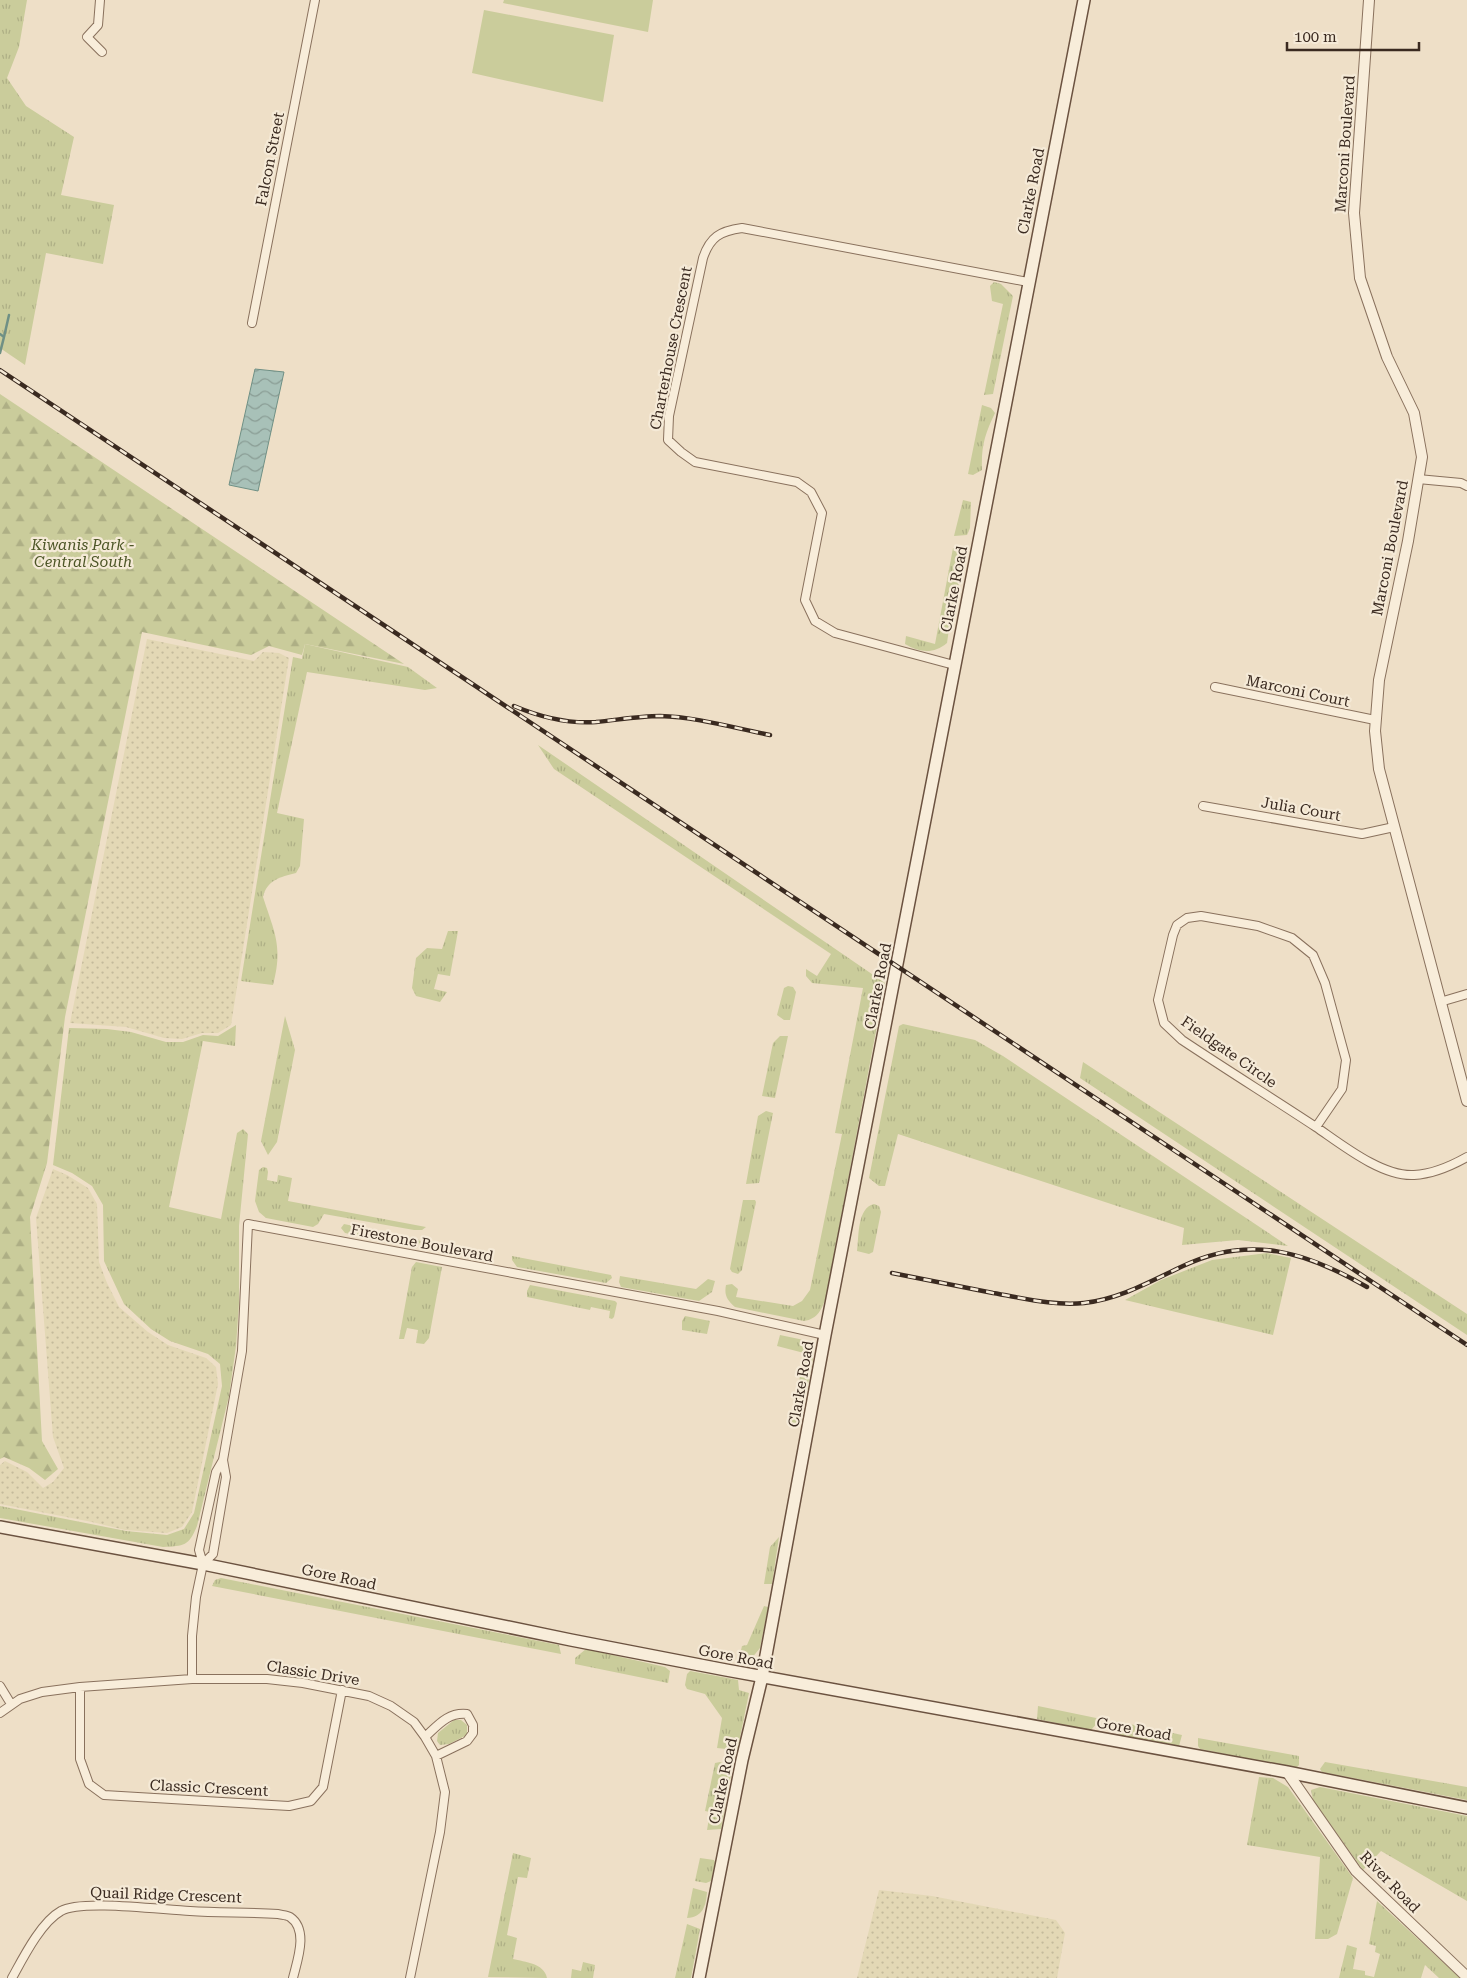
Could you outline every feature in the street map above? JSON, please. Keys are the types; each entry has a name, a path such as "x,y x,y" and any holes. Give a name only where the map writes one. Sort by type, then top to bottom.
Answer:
{"main road":[{"name":"Clarke Road","path":"699,1978 742,1760 762,1677 825,1335 1084,0"},
{"name":"Gore Road","path":"0,1527 203,1564 571,1640 762,1677 1287,1772 1467,1808"}],"street":[{"path":"100,0 98,25 87,37 102,52"},
{"name":"Falcon Street","path":"252,323 315,0"},
{"name":"Marconi Boulevard","path":"1369,0 1354,213 1360,278 1387,357 1414,413 1422,458 1408,542 1379,680 1374,730 1379,769 1467,1102"},
{"name":"Charterhouse Crescent","path":"954,665 835,633 815,621 805,600 822,513 811,492 797,482 695,462 680,452 668,440 669,416 707,245 727,230 742,228 1028,282"},
{"path":"1418,479 1461,483 1467,486"},
{"name":"Marconi Court","path":"1214,687 1375,720"},
{"name":"Julia Court","path":"1203,806 1362,834 1394,827"},
{"name":"Fieldgate Circle","path":"1316,1127 1342,1089 1346,1060 1325,983 1313,955 1292,938 1258,926 1201,916 1187,918 1177,925 1173,935 1158,1000 1164,1023 1182,1040 1316,1127 1351,1152 1396,1172 1413,1176 1448,1168 1467,1157"},
{"path":"1440,1002 1467,994"},
{"name":"Firestone Boulevard","path":"203,1564 213,1554 226,1477 223,1460 242,1351 248,1224 718,1311 825,1335"},
{"name":"Firestone Boulevard","path":"192,1679 192,1636 196,1596 203,1564 199,1550 216,1472 223,1460"},
{"name":"Classic Drive","path":"0,1713 11,1704 42,1692 80,1687 192,1679 268,1679 342,1690 369,1696 391,1706 414,1722 424,1737 436,1756 446,1792 440,1832 410,1978"},
{"path":"0,1686 11,1704"},
{"name":"Classic Crescent","path":"80,1687 80,1759 89,1784 104,1795 289,1806 311,1801 323,1787 342,1690"},
{"path":"424,1737 445,1719 456,1713 467,1714 473,1725 474,1733 467,1741 436,1756"},
{"name":"River Road","path":"1287,1772 1356,1871 1467,1977"},
{"name":"Quail Ridge Crescent","path":"12,1978 44,1927 62,1910 80,1906 122,1906 190,1911 278,1914 289,1917 297,1926 300,1936 300,1949 294,1978"}],"shaded area":[{"path":"147,639 254,661 263,652 279,653 289,658 231,1025 218,1033 202,1033 182,1039 164,1038 126,1027 70,1023"},
{"path":"53,1169 88,1188 97,1204 99,1262 119,1307 148,1332 168,1345 206,1358 216,1367 218,1384 192,1512 182,1527 167,1533 125,1530 0,1504 0,1465 5,1461 27,1472 43,1488 53,1482 64,1468 53,1437 36,1218"},
{"path":"879,1890 932,1896 1056,1920 1065,1933 1057,1978 857,1978"}],"green space":[{"path":"0,0 27,0 19,47 7,78 26,106 74,137 61,195 114,205 103,264 46,253 25,365 0,348"},
{"path":"504,0 653,0 648,32 503,3"},
{"path":"484,10 614,35 603,102 472,73"},
{"path":"994,282 1001,284 1013,296 993,394 984,395 1003,304 992,301 990,286"},
{"name":"Kiwanis Park - Central South","path":"0,394 404,664 305,644 302,655 269,646 251,655 142,632 65,1017 47,1163 30,1217 42,1441 58,1469 45,1480 29,1468 4,1457 0,1459"},
{"path":"982,405 991,408 995,413 984,440 982,470 973,475 968,474"},
{"path":"963,500 971,502 970,528 967,535 954,536"},
{"path":"953,548 964,550 958,581 960,591 951,615 947,643 932,651 921,651 905,644 906,636 935,644"},
{"path":"305,644 408,667 437,688 425,690 307,672 277,813 304,819 300,866 296,873 271,883 263,897 276,940 277,960 273,985 241,981 293,657 302,659"},
{"path":"538,745 885,983 826,1297 816,1316 809,1320 804,1321 735,1307 727,1297 725,1292 726,1285 732,1284 738,1289 736,1297 793,1306 802,1301 810,1290 842,1134 835,1133 863,988 812,983 806,976 806,969 817,976 831,954 554,769"},
{"path":"448,931 458,931 450,976 438,974 434,989 447,992 440,1002 416,996 412,988 416,958 427,948 442,949"},
{"path":"788,986 793,987 796,992 790,1020 784,1020 777,1015 784,988"},
{"path":"285,1016 295,1050 277,1142 268,1155 261,1141"},
{"path":"903,1024 975,1040 1003,1056 1288,1246 1238,1240 1182,1245 1184,1228 898,1134 885,1186 879,1186 869,1178 899,1026"},
{"path":"236,1025 235,1046 203,1041 169,1207 221,1219 237,1133 243,1129 248,1134 239,1226 239,1303 236,1346 229,1396 194,1533 185,1544 163,1547 0,1518 0,1506 126,1531 167,1535 184,1529 194,1513 222,1386 220,1364 208,1354 170,1341 151,1329 124,1304 104,1261 103,1205 92,1186 72,1173 53,1165 69,1028 107,1029 131,1032 166,1042 183,1042 203,1035 218,1036"},
{"path":"780,1036 788,1036 775,1098 762,1096 773,1043"},
{"path":"1083,1062 1467,1314 1467,1335 1080,1078"},
{"path":"766,1111 773,1113 759,1183 746,1184 758,1116"},
{"path":"263,1167 267,1168 267,1180 277,1182 278,1175 292,1178 288,1201 426,1227 422,1230 414,1230 324,1214 318,1224 313,1227 266,1218 259,1212 255,1201 259,1170"},
{"path":"743,1200 755,1200 756,1202 742,1270 738,1274 730,1269"},
{"path":"874,1204 879,1206 881,1212 873,1252 869,1254 857,1251 859,1231 864,1211"},
{"path":"344,1224 418,1239 421,1242 415,1247 345,1233 341,1228"},
{"path":"444,1244 474,1249 477,1251 476,1255 471,1257 444,1252 442,1247"},
{"path":"1267,1253 1291,1258 1273,1335 1125,1300 1161,1280 1212,1260"},
{"path":"512,1256 611,1275 612,1278 606,1283 517,1267 512,1260"},
{"path":"416,1262 442,1267 429,1338 424,1344 416,1343 418,1330 407,1328 404,1339 399,1339 412,1267"},
{"path":"620,1276 696,1289 708,1279 715,1281 712,1292 699,1301 621,1287 619,1282"},
{"path":"530,1285 615,1301 617,1303 614,1317 612,1319 609,1318 610,1311 591,1307 590,1310 527,1297"},
{"path":"685,1316 710,1321 707,1334 682,1330 682,1321"},
{"path":"780,1335 804,1340 813,1358 800,1426 791,1427 804,1353 777,1346"},
{"path":"779,1537 772,1584 764,1584 770,1547"},
{"path":"221,1578 559,1645 561,1654 212,1586 215,1580"},
{"path":"764,1606 768,1607 760,1648 751,1659 739,1658 742,1646 747,1645"},
{"path":"586,1649 665,1667 670,1671 668,1683 575,1664 575,1658"},
{"path":"690,1671 738,1680 739,1690 749,1693 738,1747 735,1750 717,1748 722,1718 705,1694 687,1689 685,1685 687,1674"},
{"path":"1038,1706 1101,1719 1091,1730 1037,1719"},
{"path":"454,1720 461,1720 467,1725 467,1735 449,1744 440,1745 437,1741 438,1733"},
{"path":"1115,1721 1182,1735 1179,1746 1120,1735 1116,1730"},
{"path":"1198,1738 1299,1756 1299,1765 1296,1768 1200,1749"},
{"path":"720,1762 732,1769 721,1829 707,1830 710,1812 705,1811 715,1763"},
{"path":"1325,1762 1467,1787 1467,1800 1322,1772 1320,1769"},
{"path":"1259,1777 1273,1778 1288,1787 1353,1878 1337,1934 1328,1939 1315,1939 1320,1857 1247,1845"},
{"path":"1320,1787 1467,1816 1467,1901 1381,1851 1363,1870 1313,1800 1311,1790"},
{"path":"513,1853 531,1858 527,1878 518,1877 507,1935 517,1938 513,1959 538,1966 547,1978 488,1977"},
{"path":"700,1858 714,1860 715,1862 711,1881 706,1883 695,1881"},
{"path":"693,1888 707,1892 706,1902 700,1913 687,1918"},
{"path":"1377,1901 1460,1978 1439,1978 1425,1965 1421,1978 1339,1978 1347,1945 1357,1948 1353,1969 1365,1971 1365,1975 1374,1977 1380,1954 1375,1952 1376,1946 1369,1944"},
{"path":"687,1924 700,1929 691,1978 675,1978"},
{"path":"583,1962 595,1965 593,1978 571,1978 572,1969 581,1971"}],"water":[{"path":"255,369 284,372 258,491 229,485"}],"waterway":[{"path":"4,337 9,315"},
{"path":"0,334 4,337 0,353"}],"railway":[{"path":"0,370 1467,1345"},
{"path":"514,706 564,721 596,722 660,716 702,721 770,735"},
{"path":"892,1273 1038,1301 1072,1304 1110,1298 1208,1256 1231,1251 1255,1249 1277,1251 1322,1264 1367,1287"}]}
